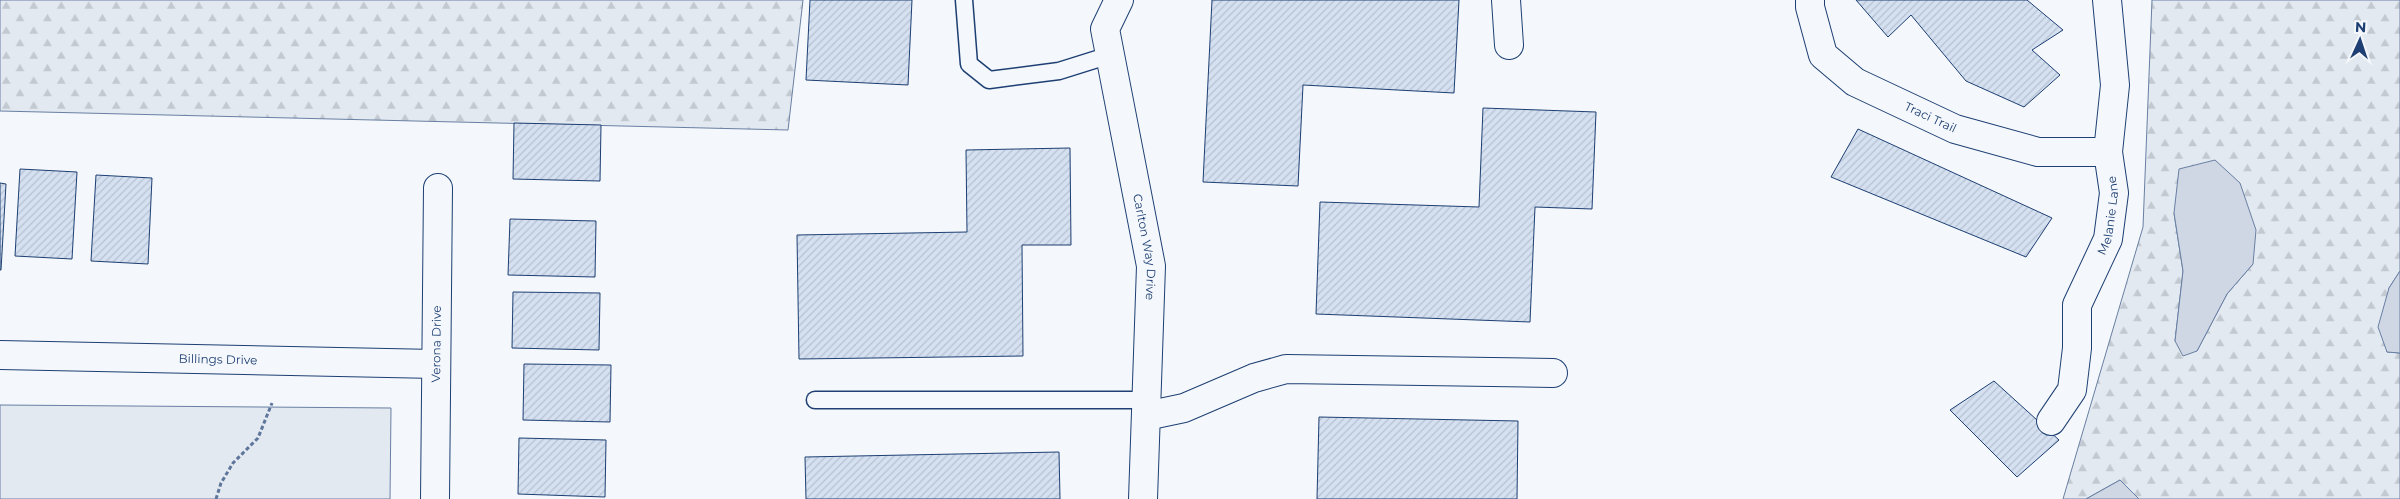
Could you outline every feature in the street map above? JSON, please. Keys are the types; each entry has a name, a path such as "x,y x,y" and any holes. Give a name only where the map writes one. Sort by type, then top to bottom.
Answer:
{"street":[{"name":"Carlton Way Drive","path":"1119,0 1105,29 1151,266 1143,499"},
{"path":"1506,0 1509,45"},
{"name":"Traci Trail","path":"1810,0 1810,7 1823,56 1856,82 1956,129 2038,152 2108,152"},
{"name":"Melanie Lane","path":"2051,421 2072,390 2077,348 2077,306 2108,239 2114,193 2108,152 2115,84 2107,0"},
{"name":"Verona Drive","path":"435,499 438,188"},
{"name":"Billings Drive","path":"0,355 436,364"},
{"path":"1146,408 1184,408 1254,378 1286,369 1553,373"}],"lane":[{"path":"964,0 969,64 989,80 1059,71 1110,55"},
{"path":"815,400 1146,408"}],"path":[{"path":"216,499 221,483 233,463 258,438 272,403"}],"green space":[{"path":"0,0 803,0 788,130 0,111"},
{"path":"2152,0 2400,0 2400,271 2389,288 2387,352 2400,353 2400,499 2139,499 2120,480 2086,499 2063,499 2143,227","holes":["2174,213 2253,264 2227,294 2197,351 2175,341 2183,271"]},
{"path":"0,405 391,408 390,499 0,499"}],"shaded area":[{"path":"2215,160 2240,183 2256,230 2253,264 2227,294 2197,351 2183,356 2175,341 2183,271 2174,213 2179,169"},
{"path":"2400,271 2400,353 2387,352 2378,327 2389,288"},
{"path":"2120,480 2139,499 2086,499"}],"building":[{"path":"810,0 912,0 908,85 806,80"},
{"path":"1212,0 1459,0 1454,93 1303,85 1298,186 1203,182"},
{"path":"1856,0 2027,0 2063,30 2032,50 2060,75 2024,107 1966,81 1911,15 1888,37"},
{"path":"1483,108 1596,112 1592,209 1535,207 1530,322 1316,314 1320,202 1479,207"},
{"path":"514,123 601,125 600,181 513,179"},
{"path":"1858,129 2052,218 2026,257 1831,177"},
{"path":"1070,148 1071,245 1022,245 1023,356 799,359 797,235 967,232 966,150"},
{"path":"20,169 77,172 72,259 15,256"},
{"path":"96,175 152,178 148,264 91,261"},
{"path":"0,183 6,184 1,270 0,270"},
{"path":"510,219 596,221 595,277 508,275"},
{"path":"513,292 600,293 599,350 512,348"},
{"path":"524,364 611,365 610,422 523,420"},
{"path":"1994,381 2059,440 2017,477 1950,410"},
{"path":"1319,417 1518,421 1517,499 1317,499"},
{"path":"519,438 606,440 605,497 518,494"},
{"path":"1059,452 1060,499 806,499 805,457"}]}
